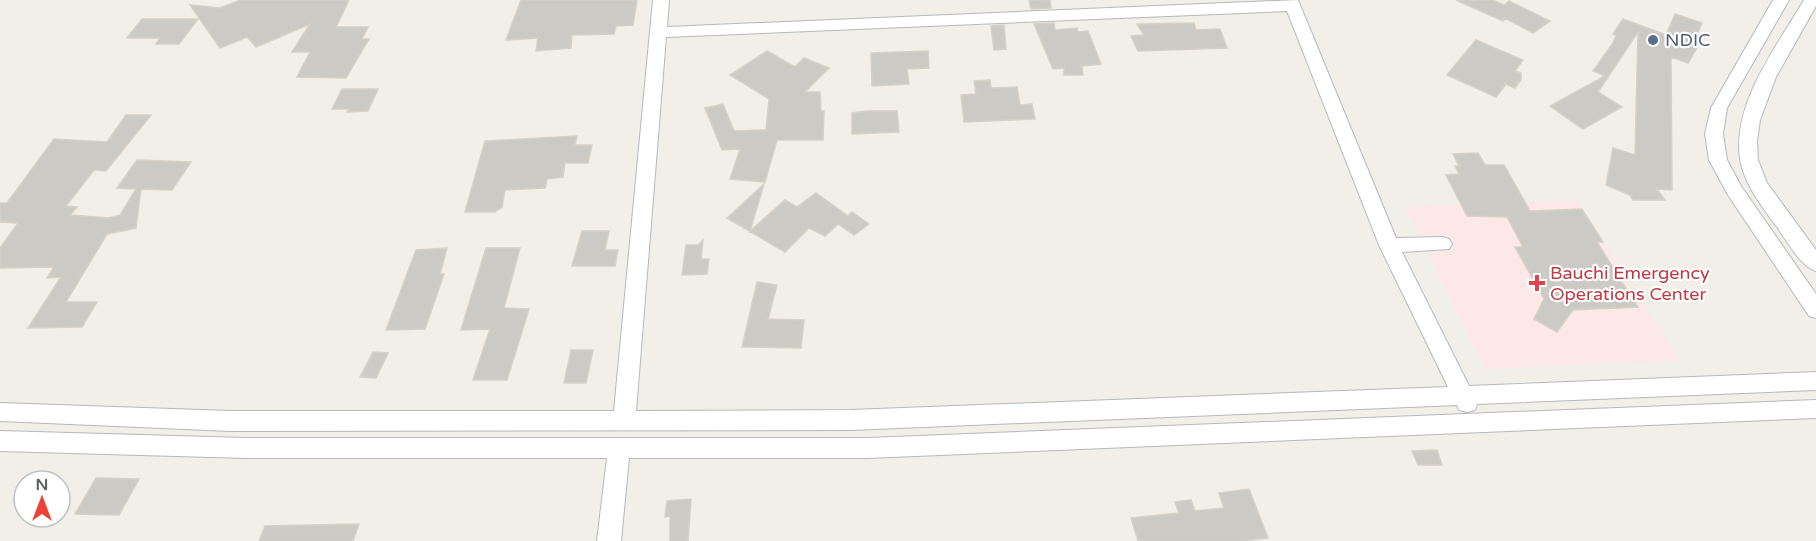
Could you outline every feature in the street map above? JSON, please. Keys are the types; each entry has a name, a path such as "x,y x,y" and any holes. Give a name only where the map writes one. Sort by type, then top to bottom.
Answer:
{"street":[{"path":"624,422 661,0"},
{"path":"1781,0 1719,108 1714,134 1718,160 1734,190 1816,310"},
{"path":"1812,0 1755,104 1748,125 1747,148 1749,162 1759,184 1816,264"},
{"path":"658,32 1093,7 1292,3 1389,245 1477,421"},
{"path":"1389,245 1442,244"},
{"path":"0,412 231,421 851,420 1816,381"},
{"path":"0,441 246,448 620,450 868,448 1477,421 1816,409"},
{"path":"609,541 620,450"}],"shaded area":[{"name":"Bauchi Emergency Operations Center","path":"1577,200 1680,360 1485,369 1405,207"}],"building":[{"path":"240,0 349,0 336,27 368,27 362,39 369,39 346,78 297,77 310,52 292,52 310,24 256,47 247,37 220,48 190,5 220,8"},
{"path":"521,0 637,0 633,25 616,26 614,34 572,35 571,48 536,51 538,38 506,40"},
{"path":"1029,0 1050,0 1051,8 1031,9"},
{"path":"1456,0 1492,0 1504,5 1509,1 1550,21 1533,33 1505,18 1503,21"},
{"path":"1675,14 1702,23 1695,39 1701,41 1688,63 1671,57 1672,190 1657,189 1665,200 1633,200 1630,195 1606,185 1613,148 1635,155 1638,32 1598,92 1622,107 1583,129 1550,106 1605,76 1593,71 1613,43 1616,36 1613,34 1623,19 1666,35"},
{"path":"142,19 198,19 179,44 156,44 160,38 127,38"},
{"path":"1054,23 1055,30 1077,28 1078,32 1088,31 1101,64 1082,66 1083,75 1064,75 1064,68 1053,69 1034,24"},
{"path":"1194,23 1196,30 1220,29 1227,48 1138,51 1131,36 1144,35 1137,24"},
{"path":"1004,25 1006,49 994,50 991,26"},
{"path":"1476,40 1523,60 1515,71 1521,73 1521,80 1515,88 1506,84 1496,97 1447,75"},
{"path":"767,51 795,67 804,58 829,68 805,92 820,92 821,111 824,111 823,140 777,140 765,182 730,179 740,149 722,150 705,108 723,104 734,131 766,130 769,99 730,75"},
{"path":"928,51 929,68 907,69 909,84 872,86 871,53"},
{"path":"990,80 991,88 1017,87 1020,105 1032,104 1035,119 964,122 961,95 976,94 974,81"},
{"path":"342,89 378,89 368,111 347,112 349,109 332,109"},
{"path":"897,111 899,132 852,134 852,113"},
{"path":"126,115 151,115 106,171 94,170 66,206 77,207 70,215 109,218 120,215 136,189 117,188 137,160 191,162 172,190 141,189 136,228 107,234 66,302 97,302 82,327 28,328 61,277 47,278 54,267 0,268 0,248 18,223 0,222 0,203 7,203 54,139 107,142"},
{"path":"577,136 575,145 592,145 588,163 565,163 563,177 547,179 545,188 505,190 502,207 495,212 465,212 485,141"},
{"path":"1478,153 1485,165 1504,165 1530,211 1582,209 1603,242 1597,242 1638,307 1573,310 1557,332 1534,319 1544,299 1515,247 1523,247 1507,217 1467,216 1446,175 1459,174 1455,166 1459,166 1453,154"},
{"path":"764,184 750,231 785,200 797,207 816,193 848,216 852,212 869,224 854,235 838,224 825,236 809,228 785,252 727,218"},
{"path":"582,231 609,231 605,250 618,250 615,266 572,266"},
{"path":"703,240 701,259 709,259 707,274 682,275 686,245 698,245"},
{"path":"447,248 440,274 444,274 425,329 386,330 416,250"},
{"path":"486,248 520,248 504,308 529,309 507,380 473,380 490,329 461,330"},
{"path":"757,282 777,285 768,319 804,320 801,348 742,347"},
{"path":"571,350 593,350 586,383 564,383"},
{"path":"373,352 388,353 376,378 360,377"},
{"path":"1437,450 1442,465 1418,465 1412,451"},
{"path":"96,478 139,479 119,515 75,514"},
{"path":"1249,489 1268,538 1243,541 1138,541 1131,518 1179,513 1175,502 1191,500 1195,511 1224,508 1219,493"},
{"path":"691,499 688,541 670,541 670,516 665,517 667,501"},
{"path":"359,524 353,541 259,541 265,526"}],"place":[{"name":"NDIC","path":"1653,40"},
{"name":"Bauchi Emergency Operations Center","path":"1537,283"}]}
